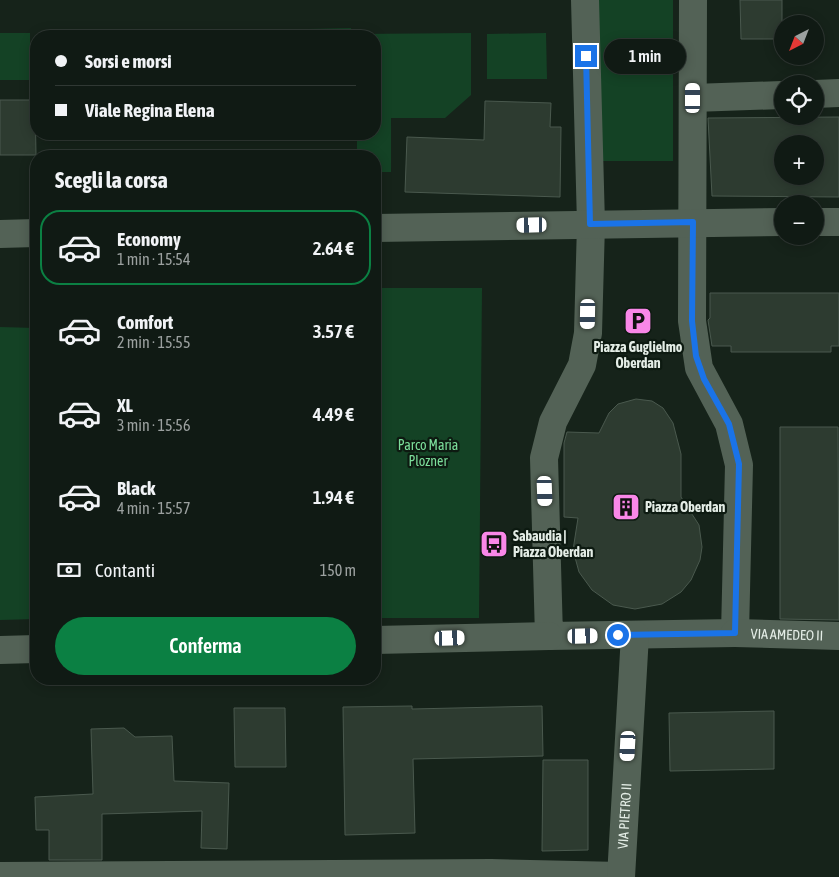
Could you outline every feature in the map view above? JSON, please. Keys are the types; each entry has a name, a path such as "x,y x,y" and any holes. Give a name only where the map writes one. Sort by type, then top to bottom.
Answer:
{"street":[{"path":"549,636 544,458 552,422 574,382 586,349 590,224 585,0"},
{"path":"381,640 735,633 739,464 729,424 704,379 696,356 692,321 693,0"},
{"path":"824,94 839,93"},
{"path":"693,98 774,95"},
{"path":"381,228 774,222"},
{"path":"824,222 839,222"},
{"path":"0,234 30,233"},
{"name":"VIA AMEDEO II","path":"735,633 839,636"},
{"name":"VIA PIETRO II","path":"621,877 635,635"},
{"path":"0,650 30,649"},
{"path":"0,876 491,873 621,877"}],"green space":[{"path":"598,0 673,0 673,161 598,161"},
{"path":"351,28 351,30 269,30"},
{"path":"0,33 30,33 30,80 0,80"},
{"path":"471,33 471,95 445,118 391,118 391,172 381,172 381,150 357,150 357,140 381,140 381,34"},
{"path":"546,33 547,79 487,79 487,34"},
{"name":"Parco Maria Plozner","path":"381,288 482,288 479,618 381,618"},
{"path":"0,327 30,328 30,619 0,620"}],"building":[{"path":"740,0 782,0 782,15 774,15 774,39 741,39"},
{"path":"0,100 30,100 30,140 36,140 36,150 30,150 30,155 0,155"},
{"path":"485,101 551,103 550,127 561,127 560,197 405,192 407,137 484,140"},
{"path":"774,117 774,125 824,125 824,117 839,117 839,197 824,197 824,195 712,196 708,118"},
{"path":"710,293 839,293 839,346 831,346 831,352 731,352 731,346 712,346 708,320 710,318"},
{"name":"Piazza Oberdan","path":"636,399 652,401 663,408 673,423 681,454 681,497 699,525 702,547 700,560 691,580 681,592 662,604 635,609 613,605 592,590 579,572 573,550 578,518 564,517 564,443 567,432 599,433 609,413 618,404"},
{"path":"780,427 838,427 839,620 780,619"},
{"path":"412,706 412,709 542,706 543,756 413,759 415,833 345,835 343,707"},
{"path":"234,708 285,708 286,767 235,767"},
{"path":"774,711 774,769 670,771 669,713"},
{"path":"124,728 135,737 172,736 174,781 229,783 227,849 201,848 202,811 102,814 102,860 49,860 49,830 36,830 35,797 93,794 91,729"},
{"path":"543,760 588,760 588,850 542,851"}],"place":[{"name":"Piazza Guglielmo Oberdan","path":"638,321"},
{"name":"Piazza Oberdan","path":"626,507"},
{"name":"Sabaudia | Piazza Oberdan","path":"494,544"}],"route":[{"path":"586,56 590,224 693,222 692,321 696,356 704,379 729,424 737,451 740,480 735,633 618,635"}]}
